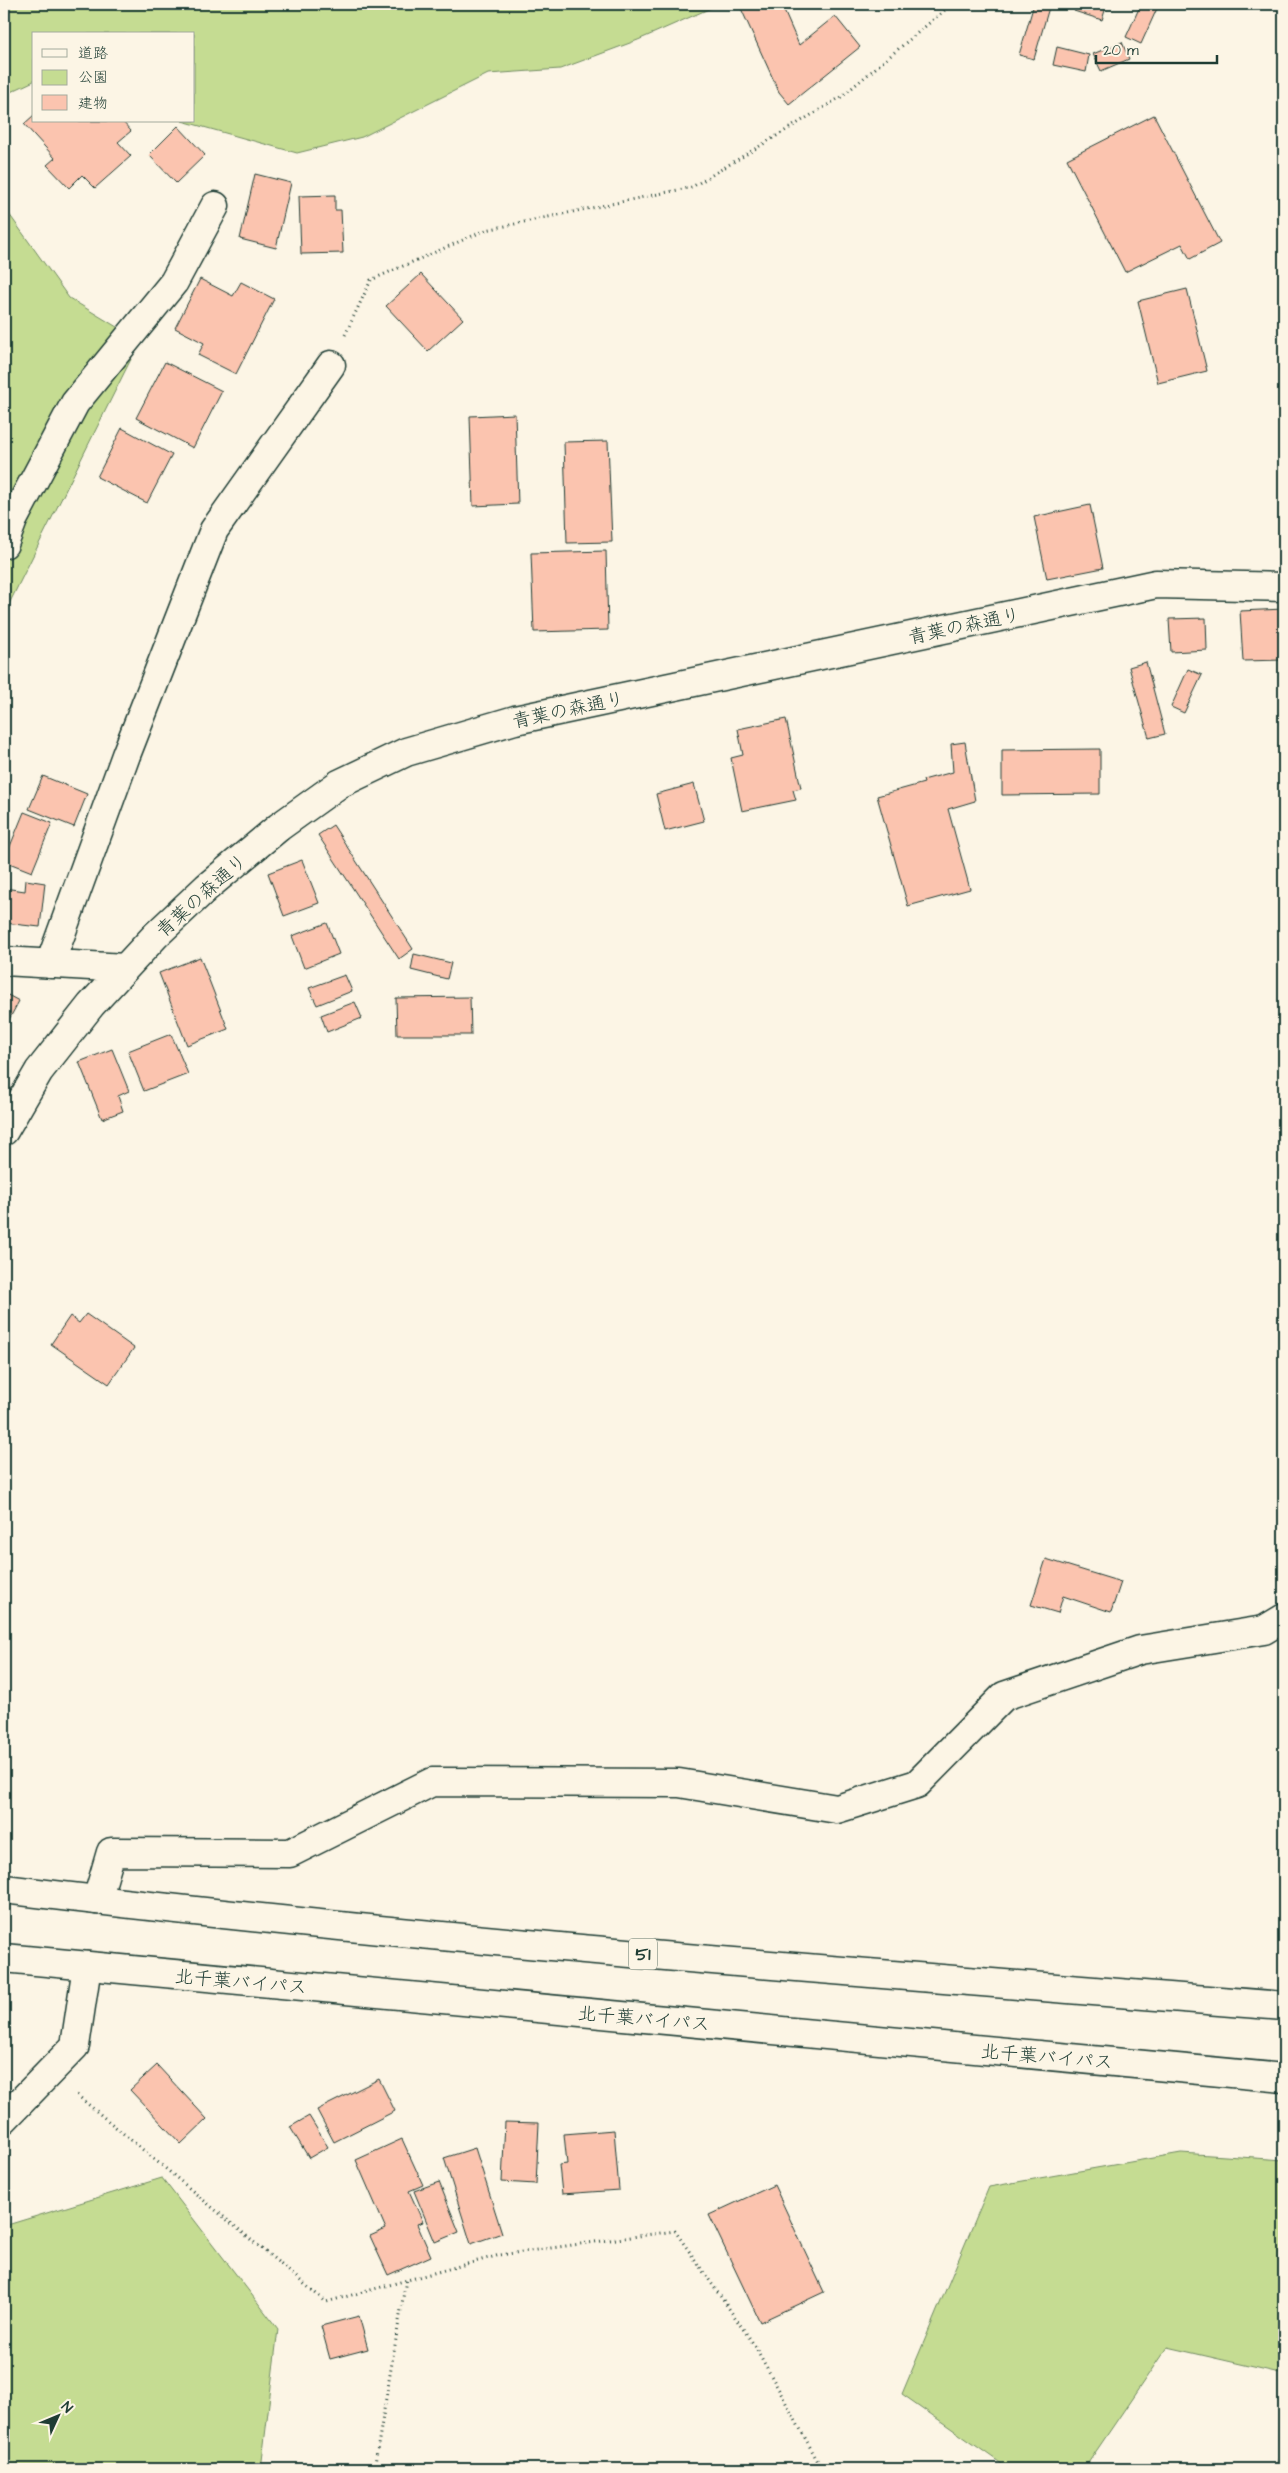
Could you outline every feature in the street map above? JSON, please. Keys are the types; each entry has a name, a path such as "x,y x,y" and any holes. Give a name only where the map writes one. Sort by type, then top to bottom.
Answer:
{"main road":[{"path":"4,544 13,520 75,403 174,282 215,206"},
{"path":"50,964 126,755 214,530 331,365"},
{"name":"青葉の森通り","path":"4,1131 39,1071 91,1005 156,935 207,887 279,827 339,784 406,752 515,720 1156,584 1284,587"},
{"path":"4,961 125,968"},
{"path":"97,1900 112,1852 290,1853 432,1782 679,1783 837,1808 917,1784 1004,1696 1140,1650 1264,1630 1284,1618"},
{"name":"51","path":"4,1889 97,1900 622,1952 1284,2006"},
{"name":"北千葉バイパス","path":"4,1958 1284,2078"},
{"path":"4,2120 75,2046 87,1966"}],"path":[{"path":"331,365 372,280 486,230 692,187 841,97 952,4"},
{"path":"50,2072 326,2302 500,2255 675,2231 755,2346 822,2469"},
{"path":"374,2469 406,2280"}],"green space":[{"path":"4,4 720,4 638,40 560,69 488,74 362,137 297,153 186,122 195,122 195,32 32,32 32,82 4,95"},
{"path":"4,207 69,298 140,341 4,614"},
{"path":"1181,2153 1284,2160 1284,2374 1167,2347 1084,2469 1009,2469 902,2394 989,2187"},
{"path":"162,2178 278,2329 261,2469 10,2469 4,2466 4,2226"},
{"path":"1284,2445 1284,2469 1278,2469 1276,2465"}],"building":[{"path":"739,4 781,4 799,45 835,16 860,47 789,104 779,92"},
{"path":"1034,4 1050,4 1034,59 1019,55"},
{"path":"1076,4 1107,4 1102,20 1074,11"},
{"path":"1141,4 1159,4 1141,44 1126,37"},
{"path":"1122,42 1129,59 1101,71 1093,54"},
{"path":"1057,47 1089,55 1086,72 1053,65"},
{"path":"1154,115 1220,243 1190,259 1182,244 1125,272 1067,159"},
{"path":"32,117 32,122 123,122 131,131 118,142 131,156 95,188 82,175 69,188 47,165 55,158 24,124"},
{"path":"178,126 205,155 176,183 149,155"},
{"path":"255,174 291,183 276,248 240,239"},
{"path":"335,195 335,210 341,210 343,253 301,254 299,196"},
{"path":"421,274 463,319 428,351 386,306"},
{"path":"200,279 233,296 241,282 274,299 236,374 198,355 204,343 175,328"},
{"path":"1187,289 1207,371 1158,383 1138,301"},
{"path":"165,362 222,391 193,448 136,418"},
{"path":"515,414 518,504 473,506 470,416"},
{"path":"122,428 172,455 147,503 97,477"},
{"path":"608,441 612,542 567,543 564,442"},
{"path":"1090,505 1103,568 1047,579 1034,517"},
{"path":"606,551 608,630 534,632 531,553"},
{"path":"1284,609 1284,660 1243,661 1240,611"},
{"path":"1206,618 1207,650 1171,652 1169,619"},
{"path":"1146,662 1165,734 1149,738 1129,667"},
{"path":"1188,669 1202,675 1184,713 1171,707"},
{"path":"786,719 801,788 793,790 796,800 742,811 731,758 743,755 738,729"},
{"path":"965,742 975,801 948,809 970,889 908,906 877,796 924,783 923,780 953,772 951,744"},
{"path":"1100,749 1100,794 1002,795 1002,750"},
{"path":"43,776 87,794 74,827 29,809"},
{"path":"694,784 704,821 665,831 656,794"},
{"path":"24,812 52,823 32,872 4,861"},
{"path":"333,825 413,949 399,959 318,835"},
{"path":"302,860 319,903 284,916 268,873"},
{"path":"26,880 45,883 40,927 4,923 4,888 25,891"},
{"path":"327,923 339,954 304,968 292,936"},
{"path":"414,954 451,963 447,979 411,970"},
{"path":"200,957 228,1029 187,1045 159,973"},
{"path":"345,975 352,991 317,1005 309,988"},
{"path":"4,993 19,1001 4,1029"},
{"path":"470,997 471,1035 397,1035 396,998"},
{"path":"355,1002 362,1018 327,1032 321,1015"},
{"path":"171,1034 188,1074 144,1091 128,1051"},
{"path":"112,1049 129,1091 118,1096 123,1111 102,1119 79,1062"},
{"path":"86,1314 134,1348 109,1384 51,1344 70,1316 79,1323"},
{"path":"1046,1559 1121,1582 1111,1612 1063,1596 1058,1613 1031,1605"},
{"path":"157,2065 207,2119 181,2144 130,2090"},
{"path":"379,2079 395,2111 334,2142 317,2110"},
{"path":"309,2116 328,2147 309,2158 290,2127"},
{"path":"505,2122 539,2123 536,2184 502,2182"},
{"path":"614,2130 619,2190 562,2194 559,2165 567,2164 564,2134"},
{"path":"402,2139 423,2185 409,2191 423,2222 417,2224 431,2256 388,2275 370,2236 386,2229 356,2160"},
{"path":"475,2148 502,2233 471,2244 444,2158"},
{"path":"439,2182 459,2232 435,2242 414,2191"},
{"path":"774,2185 824,2292 760,2322 709,2215"},
{"path":"359,2316 368,2349 330,2359 321,2326"}]}
